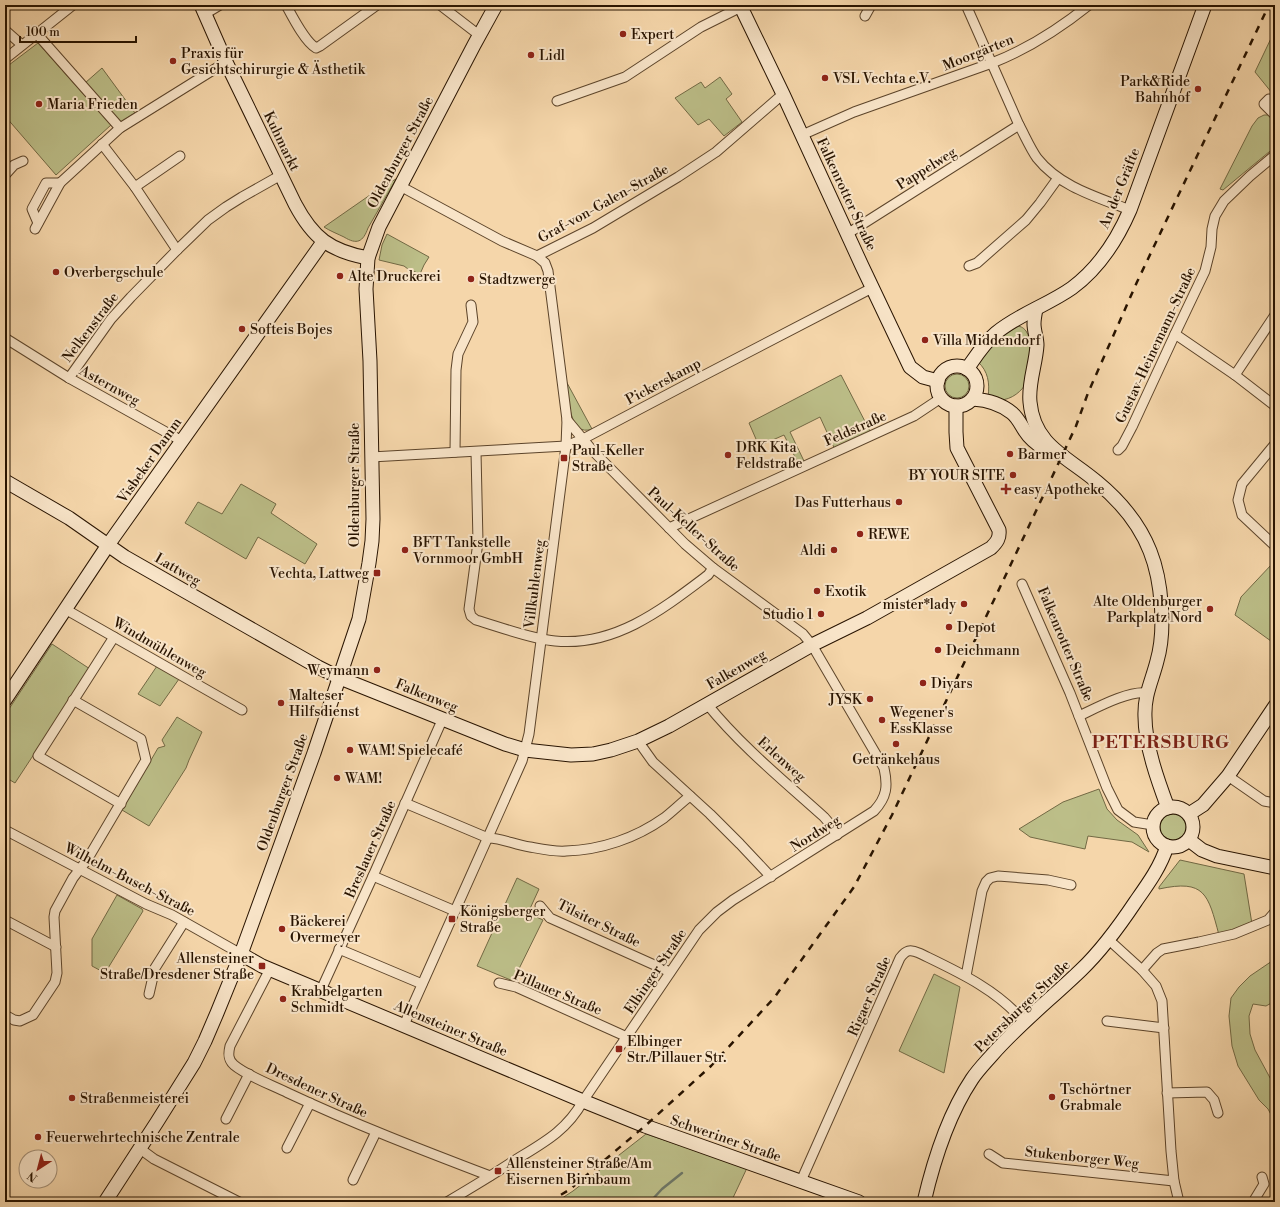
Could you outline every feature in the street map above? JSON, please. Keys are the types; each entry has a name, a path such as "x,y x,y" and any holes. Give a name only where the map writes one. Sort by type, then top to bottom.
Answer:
{"main road":[{"name":"Oldenburger Straße","path":"105,1202 194,1063 217,1013 241,954 340,678 358,618 372,541 373,519 370,361 366,289 368,258 379,227 496,5"},
{"name":"An der Gräfte","path":"967,369 987,342 996,333 1015,320 1073,287 1097,265 1116,238 1130,210 1205,5"},
{"name":"Falkenrotter Straße","path":"741,6 784,94 847,234 910,367 923,377 938,382"},
{"name":"Kuhmarkt","path":"203,9 226,62 307,226 323,242 346,253 368,258"},
{"name":"Visbeker Damm","path":"5,700 108,545 323,242"},
{"path":"1036,309 1034,325 1037,345 1029,400 1035,424 1046,442 1097,482 1135,521 1150,552 1160,591 1162,631 1158,660 1147,693 1145,717 1148,744 1168,808"},
{"path":"1015,320 1027,327 1032,339 1035,356"},
{"path":"955,366 961,366 967,369 976,379 976,392 968,403 962,406 950,405 941,398 938,393 937,388 940,376 944,371 955,366"},
{"path":"973,398 984,400 1000,406 1012,413 1035,442 1055,456 1074,465"},
{"name":"Falkenweg","path":"340,678 505,744 525,750 571,755 593,754 638,741 812,645 863,620 991,548 1000,536 999,530 957,448 956,406"},
{"name":"Lattweg","path":"5,481 64,515 155,575 297,656 340,678"},
{"path":"1188,814 1203,805 1228,776 1275,706"},
{"path":"1168,808 1179,808 1188,814 1192,820 1193,827 1189,840 1179,846 1167,846 1159,841 1154,833 1153,825 1158,814 1168,808"},
{"path":"1189,840 1202,850 1217,856 1275,868"},
{"name":"Petersburger Straße","path":"924,1202 939,1148 956,1107 972,1079 1001,1045 1082,969 1109,940 1148,885 1164,856 1167,846"},
{"name":"Allensteiner Straße","path":"241,954 256,963 583,1101"},
{"name":"Schweriner Straße","path":"583,1101 646,1126 859,1202"}],"street":[{"path":"5,59 73,5"},
{"path":"203,9 220,5"},
{"path":"286,5 311,45 316,48 377,5"},
{"path":"440,5 479,35"},
{"path":"865,16 870,7 869,5"},
{"path":"966,5 1020,126 1037,158 1058,178 1088,194 1130,210"},
{"name":"Moorgärten","path":"802,135 854,112 1012,55 1053,32 1089,5"},
{"path":"557,101 625,77 701,27 741,6"},
{"path":"5,30 22,45"},
{"path":"37,34 120,128"},
{"path":"37,226 60,183 120,128 226,62"},
{"name":"Graf-von-Galen-Straße","path":"400,186 502,241 537,256 593,228 678,177 716,152 784,94"},
{"path":"1269,103 1275,115"},
{"name":"Pappelweg","path":"847,234 1020,126"},
{"path":"102,144 135,188 177,250"},
{"name":"Gustav-Heinemann-Straße","path":"1118,450 1122,446 1132,427 1205,271 1211,247 1212,229 1215,216 1224,201 1275,155"},
{"path":"135,188 180,156"},
{"path":"5,175 14,165 23,161"},
{"name":"Nelkenstraße","path":"69,378 111,319 208,220 242,196 281,175"},
{"path":"969,266 977,264 1026,220 1058,178"},
{"name":"Villkuhlenweg","path":"525,750 529,734 566,446 567,420 548,271 545,263 537,256"},
{"name":"Pickerskamp","path":"371,457 566,446 583,439 693,380 872,288"},
{"path":"455,452 456,370 458,354 473,322 471,305"},
{"path":"1235,375 1275,315"},
{"path":"1175,334 1235,375 1275,406"},
{"name":"Asternweg","path":"5,338 69,378 182,441"},
{"name":"Feldstraße","path":"669,528 914,416 941,398"},
{"path":"567,420 583,439"},
{"name":"Paul-Keller-Straße","path":"583,439 669,528 713,568 803,634 812,645"},
{"path":"1275,444 1242,484 1238,500 1242,515 1275,546"},
{"path":"476,452 478,542 469,609 471,616 476,620 556,642 578,641 608,636 631,626 660,610 708,576 713,568"},
{"name":"Falkenrotter Straße","path":"1022,584 1079,716 1107,788 1118,810 1134,822 1153,825"},
{"name":"Windmühlenweg","path":"65,609 242,710"},
{"path":"114,637 38,756 121,804"},
{"name":"Nordweg","path":"771,877 874,811 880,805 885,795 887,780 884,768 812,645"},
{"name":"Falkenrotter Straße","path":"1079,716 1112,701 1140,692 1147,693"},
{"path":"5,1015 14,1020 20,1021 33,1015 39,1008 57,978 55,911 73,878 87,860 146,760 141,739 73,700"},
{"name":"Erlenweg","path":"706,704 736,737 824,817 837,835"},
{"name":"Breslauer Straße","path":"321,990 443,718"},
{"path":"638,741 653,762 740,844 771,877"},
{"path":"404,1025 522,761 525,750"},
{"path":"1228,776 1264,800 1275,803"},
{"path":"405,803 488,838 498,838 510,843 529,847 566,852 604,846 627,839 664,818 690,796"},
{"name":"Wilhelm-Busch-Straße","path":"5,830 146,904 172,915 241,954"},
{"path":"373,876 455,911"},
{"path":"966,976 982,891 986,882 990,878 998,876 1048,880 1071,885"},
{"name":"Elbinger Straße","path":"447,1202 560,1131 577,1113 583,1101 699,930 717,912 733,900 771,877"},
{"name":"Tilsiter Straße","path":"540,906 550,918 670,972"},
{"path":"1142,970 1157,953 1163,949 1234,934 1268,920 1275,912"},
{"path":"5,920 56,947"},
{"path":"149,994 154,968 184,922"},
{"path":"1109,940 1142,970 1156,986 1162,1001 1171,1151 1174,1181 1179,1202"},
{"path":"340,949 422,984"},
{"name":"Rigaer Straße","path":"801,1181 897,966 904,953 908,950 913,950 966,976 999,998 1024,1022"},
{"name":"Dresdener Straße","path":"270,969 230,1046 228,1054 229,1059 234,1065 249,1074 310,1103 376,1132 490,1176"},
{"name":"Pillauer Straße","path":"499,983 516,987 627,1037"},
{"path":"1107,1021 1164,1028"},
{"path":"226,1119 249,1074"},
{"path":"1167,1093 1207,1092 1214,1100 1218,1113"},
{"path":"287,1148 310,1103"},
{"path":"354,1180 376,1132"},
{"path":"139,1148 154,1159 238,1202"},
{"name":"Stukenborger Weg","path":"989,1154 1003,1163 1174,1181"},
{"path":"1253,1202 1264,1184 1262,1177"}],"green space":[{"path":"1275,30 1275,90 1272,93 1255,72"},
{"path":"38,43 111,125 56,175 5,116 5,68"},
{"path":"102,68 135,113 121,122 85,83"},
{"path":"720,77 732,94 726,99 742,122 724,136 709,119 698,125 675,98 701,82 705,88"},
{"path":"1264,115 1269,115 1275,121 1275,147 1223,190 1220,189 1252,126 1258,118"},
{"path":"396,179 364,236 359,241 353,241 324,227 383,186"},
{"path":"387,234 429,257 420,274 404,266 379,260 382,245"},
{"path":"1015,326 1026,331 1030,342 1027,381 1020,391 1012,397 1000,400 988,397 988,378 984,369 978,362 1001,336"},
{"path":"957,374 962,375 968,381 968,391 962,397 957,398 952,397 946,391 945,386 946,381 952,375"},
{"path":"841,375 872,435 836,452 820,417 790,432 804,461 798,463 784,435 759,446 749,423"},
{"path":"566,381 592,429 584,430 574,422 569,405"},
{"path":"241,484 276,504 271,513 317,544 305,564 258,537 246,559 185,523 198,502 222,514"},
{"path":"1272,564 1275,568 1275,644 1235,615 1241,597"},
{"path":"52,644 90,669 15,783 5,777 5,715"},
{"path":"157,666 179,679 160,706 138,694"},
{"path":"177,717 202,732 186,768 149,826 122,810 158,748 165,746 162,740"},
{"path":"1099,789 1107,809 1117,820 1138,835 1149,852 1132,842 1088,836 1085,849 1030,837 1019,829 1063,802"},
{"path":"1173,814 1182,818 1186,827 1182,836 1173,840 1164,836 1160,827 1164,818"},
{"path":"1180,860 1244,874 1252,924 1219,935 1211,909 1202,893 1195,888 1186,886 1174,886 1159,889"},
{"path":"517,878 539,889 528,913 543,920 513,981 477,966"},
{"path":"117,895 143,911 105,973 92,966 92,939"},
{"path":"1275,959 1275,1001 1266,1006 1253,1004 1249,1016 1250,1034 1255,1050 1275,1087 1275,1122 1268,1109 1259,1100 1238,1066 1232,1046 1229,1016 1231,998 1239,987 1250,976"},
{"path":"934,974 960,987 944,1073 899,1051"},
{"path":"646,1134 747,1168 731,1202 556,1202 573,1191"}],"waterway":[{"path":"650,1202 662,1189 682,1173"}],"railway":[{"path":"549,1202 569,1190 645,1126 711,1066 774,998 854,887 892,815 1076,426 1088,393 1137,282 1269,5"}],"place":[{"name":"Expert","path":"623,34"},
{"name":"Lidl","path":"531,55"},
{"name":"Praxis für Gesichtschirurgie & Ästhetik","path":"173,61"},
{"name":"VSL Vechta e.V.","path":"825,78"},
{"name":"Park&Ride Bahnhof","path":"1198,89"},
{"name":"Maria Frieden","path":"39,104"},
{"name":"Overbergschule","path":"56,272"},
{"name":"Alte Druckerei","path":"340,276"},
{"name":"Stadtzwerge","path":"471,279"},
{"name":"Softeis Bojes","path":"242,329"},
{"name":"Villa Middendorf","path":"925,340"},
{"name":"Barmer","path":"1010,454"},
{"name":"DRK Kita Feldstraße","path":"728,455"},
{"name":"Paul-Keller Straße","path":"564,458"},
{"name":"BY YOUR SITE","path":"1013,475"},
{"name":"easy Apotheke","path":"1006,489"},
{"name":"Das Futterhaus","path":"899,502"},
{"name":"REWE","path":"860,534"},
{"name":"BFT Tankstelle Vornmoor GmbH","path":"405,550"},
{"name":"Aldi","path":"834,550"},
{"name":"Vechta, Lattweg","path":"377,573"},
{"name":"Exotik","path":"817,591"},
{"name":"mister*lady","path":"964,604"},
{"name":"Alte Oldenburger Parkplatz Nord","path":"1210,609"},
{"name":"Studio 1","path":"821,614"},
{"name":"Depot","path":"949,627"},
{"name":"Deichmann","path":"938,650"},
{"name":"Weymann","path":"377,670"},
{"name":"Diyars","path":"923,683"},
{"name":"JYSK","path":"870,699"},
{"name":"Malteser Hilfsdienst","path":"281,703"},
{"name":"Wegener's EssKlasse","path":"882,720"},
{"name":"Getränkehaus","path":"896,744"},
{"name":"WAM! Spielecafé","path":"350,750"},
{"name":"WAM!","path":"337,778"},
{"name":"Königsberger Straße","path":"452,919"},
{"name":"Bäckerei Overmeyer","path":"282,929"},
{"name":"Allensteiner Straße/Dresdener Straße","path":"262,966"},
{"name":"Krabbelgarten Schmidt","path":"283,999"},
{"name":"Elbinger Str./Pillauer Str.","path":"619,1049"},
{"name":"Tschörtner Grabmale","path":"1052,1097"},
{"name":"Straßenmeisterei","path":"72,1098"},
{"name":"Feuerwehrtechnische Zentrale","path":"38,1137"},
{"name":"Allensteiner Straße/Am Eisernen Birnbaum","path":"498,1171"}],"district":[{"name":"PETERSBURG","path":"1161,742"}]}
